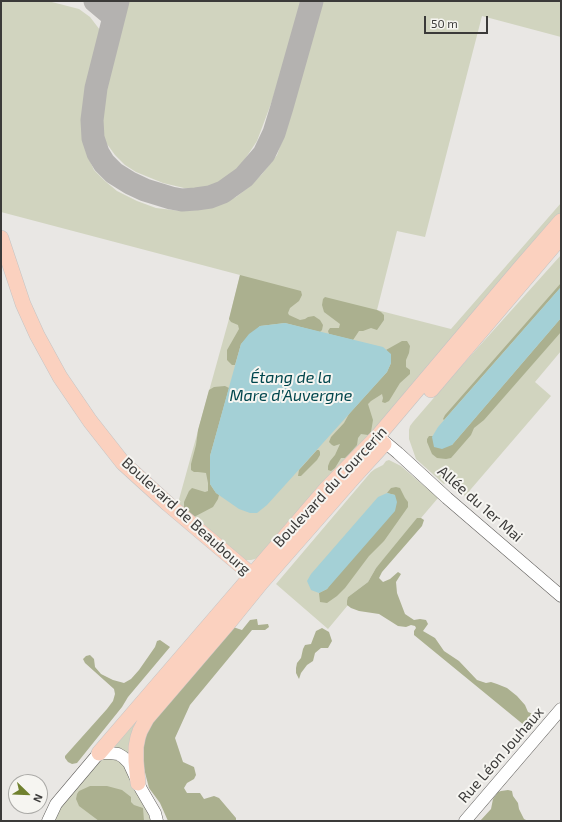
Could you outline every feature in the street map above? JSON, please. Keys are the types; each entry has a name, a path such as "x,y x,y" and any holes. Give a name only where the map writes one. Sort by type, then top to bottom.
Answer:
{"main road":[{"name":"Boulevard du Courcerin","path":"98,753 256,579 353,478 515,274 561,221"},
{"name":"Boulevard du Courcerin","path":"382,440 491,320 561,237"},
{"name":"Boulevard de Beaubourg","path":"1,238 23,304 37,334 60,377 90,422 123,463 168,504 256,579"},
{"name":"Boulevard du Courcerin","path":"138,782 136,746 143,724 221,632 256,579"}],"street":[{"name":"Allée du 1er Mai","path":"382,440 561,596"},
{"name":"Rue Léon Jouhaux","path":"465,821 561,710"},
{"path":"48,821 56,804 98,753 114,753 123,757 131,766 141,789 155,813 157,821"}],"green space":[{"path":"1,1 48,1 79,9 90,17 100,30 88,79 82,134 86,152 94,170 117,191 137,201 156,208 181,211 196,210 236,197 262,174 277,155 293,105 319,1 561,1 561,37 482,16 425,237 397,231 377,310 451,329 561,203 561,216 429,373 261,556 255,559 245,560 178,503 240,275 1,212"},
{"path":"127,1 303,1 272,101 257,141 233,175 217,184 201,188 184,188 163,183 136,172 125,165 115,155 104,140 101,122 102,96"},
{"path":"561,255 561,351 535,382 551,396 465,496 449,481 444,484 416,459 409,439 410,426"},
{"path":"240,275 301,291 302,295 299,301 290,308 288,313 289,315 300,320 314,316 320,320 323,325 322,330 320,332 285,323 260,326 241,344 235,365 232,365 227,360 227,350 239,329 238,325 231,322 229,319"},
{"path":"561,283 561,287 444,420 445,415"},
{"path":"325,297 377,310 384,315 384,320 377,330 371,328 359,331 353,340 329,334 328,331 330,328 339,328 340,324 324,312 322,305"},
{"path":"561,318 561,332 484,420 474,428 471,435 451,458 437,458 432,454 427,442 429,436 433,436 452,445"},
{"path":"402,341 407,341 410,346 406,360 406,367 410,370 410,374 400,383 389,401 385,403 382,402 382,394 368,404 373,420 371,432 368,435 361,434 358,438 357,445 350,453 345,458 341,458 335,468 331,471 328,470 330,461 335,455 340,444 334,446 332,445 329,442 331,437 344,423 349,414 387,372 391,363 391,355 386,350"},
{"path":"225,386 229,388 210,456 210,484 219,495 213,507 194,517 184,508 184,502 189,491 192,488 205,492 208,491 206,473 194,472 191,470 198,430 209,390 214,387"},
{"path":"317,450 319,450 320,455 317,460 301,476 298,476 299,470"},
{"path":"389,460 401,466 438,498 376,568 368,582 348,597 348,605 328,629 276,584 371,472"},
{"path":"391,488 400,488 408,502 408,507 384,541 369,556 345,588 327,603 320,602 319,593 327,589 395,495 387,493"},
{"path":"417,518 424,520 422,526 382,572 379,578 383,582 390,579 398,572 401,574 396,582 397,593 405,614 414,620 426,620 428,624 423,631 435,638 444,651 459,661 477,680 486,683 491,682 507,688 525,705 528,712 541,717 530,730 414,635 416,628 415,626 398,626 379,614 359,611 347,605 348,597 368,582 376,568"},
{"path":"257,619 258,625 268,624 269,627 265,630 252,630 190,705 175,738 183,762 194,767 196,775 194,779 187,783 184,788 187,793 200,793 204,799 214,796 219,798 236,818 236,821 168,821 160,803 149,788 142,761 141,750 146,732 153,720 233,627 242,630 250,620"},
{"path":"322,628 329,632 332,641 328,648 321,648 315,653 313,661 307,665 301,673 299,679 296,673 296,668 297,663 301,658 303,649 305,645 311,644 316,631"},
{"path":"160,640 170,647 128,697 122,707 77,763 72,764 68,762 65,756 107,709 113,701 115,694 114,689 85,663 83,659 90,655 94,659 95,667 101,674 113,680 124,683 131,679 139,670 155,647 157,641"},
{"path":"143,708 128,755 110,749"},
{"path":"106,756 122,760 151,821 54,821 61,803 100,759"},
{"path":"90,786 107,786 122,790 131,797 131,802 134,805 143,808 144,821 99,821 79,806 76,799 79,791"},
{"path":"508,790 512,791 524,819 528,821 480,821 491,809 493,799 498,792"}],"water":[{"path":"561,287 561,318 452,445 442,449 434,447 432,437 438,427"},
{"name":"Étang de la Mare d’Auvergne","path":"285,323 383,347 391,354 391,363 387,372 267,505 257,513 250,513 239,509 216,493 210,484 210,456 241,344 249,334 260,326"},
{"path":"387,493 395,495 397,502 395,511 327,589 319,593 311,590 307,581 311,574 378,497"}],"taxiway":[{"path":"95,1 114,17"},
{"path":"118,1 96,88 92,120 93,138 98,153 104,163 114,173 145,190 182,200 210,197 223,192 244,177 264,154 274,133 312,1"}]}
